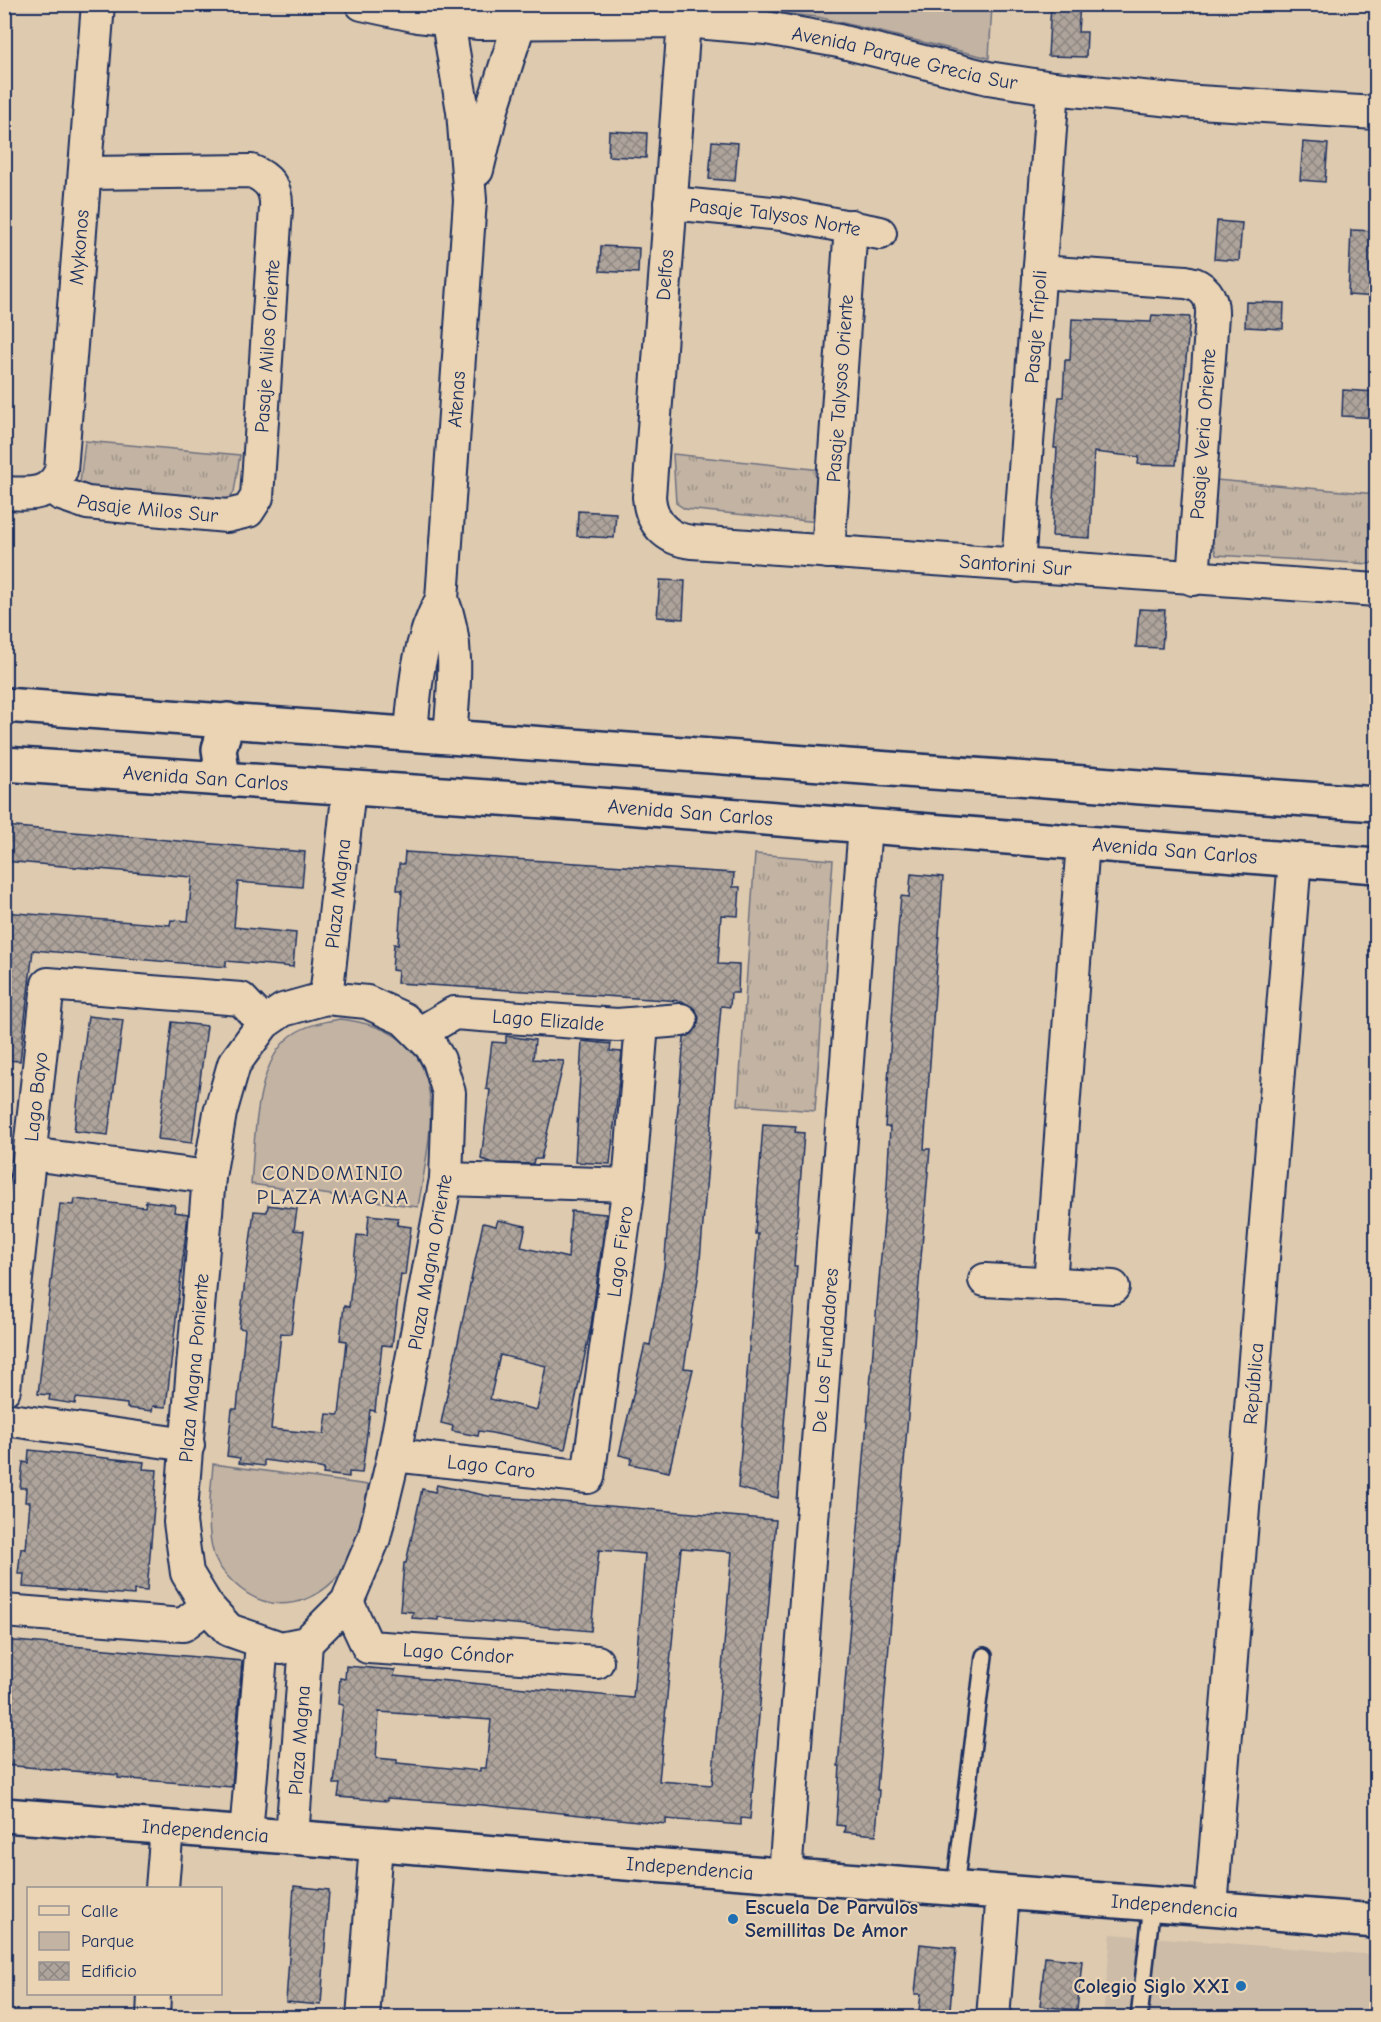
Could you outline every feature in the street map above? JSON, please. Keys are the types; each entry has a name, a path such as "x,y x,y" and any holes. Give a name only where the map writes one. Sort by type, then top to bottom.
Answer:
{"main road":[{"path":"4,705 450,735 1377,804"},
{"path":"223,779 219,749 228,720"},
{"name":"Avenida San Carlos","path":"4,764 865,825 1377,866"},
{"name":"Independencia","path":"4,1815 1377,1921"}],"street":[{"name":"Mykonos","path":"52,487 61,471 98,4"},
{"name":"Avenida Parque Grecia Sur","path":"362,4 446,12 684,21 804,33 988,78 1053,88 1182,101 1377,113"},
{"name":"Atenas","path":"446,12 463,111 470,200 442,599 453,634 455,658 450,735"},
{"name":"Atenas","path":"470,200 492,109 522,14"},
{"name":"Delfos","path":"660,528 654,519 649,497 684,21"},
{"name":"Pasaje Trípoli","path":"1018,566 1053,88"},
{"name":"Pasaje Milos Oriente","path":"85,173 122,175 252,171 268,181 276,198 276,208 258,497 248,511"},
{"name":"Pasaje Talysos Norte","path":"670,203 782,214 865,229"},
{"name":"Pasaje Talysos Oriente","path":"828,552 865,229"},
{"name":"Pasaje Veria Oriente","path":"1040,272 1186,282 1205,292 1210,299 1212,315 1193,579"},
{"path":"4,493 36,494 52,487"},
{"name":"Pasaje Milos Sur","path":"52,487 61,494 87,503 227,516 248,511"},
{"name":"Santorini Sur","path":"660,528 669,536 692,542 1193,579 1377,590"},
{"name":"Atenas","path":"411,733 418,658 428,627 442,599"},
{"name":"Plaza Magna","path":"326,998 349,789"},
{"name":"De Los Fundadores","path":"785,1875 865,825"},
{"path":"1050,1284 1083,842"},
{"name":"República","path":"1211,1908 1295,859"},
{"name":"Lago Bayo","path":"4,1389 48,984 241,999 264,1023"},
{"name":"Plaza Magna Oriente","path":"264,1023 293,1006 326,998 347,998 387,1009 420,1033 439,1060 449,1093 447,1179 394,1455 374,1538 347,1602 306,1643"},
{"name":"Lago Elizalde","path":"420,1033 454,1013 617,1025 681,1020"},
{"name":"Plaza Magna Poniente","path":"264,1023 234,1064 220,1113 209,1177 180,1522 187,1573 207,1606 229,1630 281,1648 306,1643"},
{"name":"Lago Fiero","path":"588,1477 629,1185 642,1024"},
{"path":"30,1154 209,1177"},
{"path":"447,1179 629,1185"},
{"path":"985,1280 1113,1287"},
{"path":"4,1419 188,1445"},
{"name":"Lago Caro","path":"394,1455 588,1477"},
{"name":"Lago Cóndor","path":"347,1602 368,1647 598,1659"},
{"path":"4,1611 183,1624 207,1606"},
{"path":"246,1834 262,1643"},
{"name":"Plaza Magna","path":"292,1838 306,1643"},
{"path":"162,1887 167,1827"},
{"path":"363,2018 376,1844"},
{"path":"993,2018 1003,1892"},
{"path":"153,2018 154,1995"}],"lane":[{"path":"955,1888 984,1656"},
{"path":"1139,2018 1152,1904"}],"shaded area":[{"name":"Colegio Siglo XXI","path":"1111,1934 1376,1955 1376,2017 1103,2018"}],"green space":[{"path":"698,5 992,5 989,58 818,17"},
{"path":"85,441 240,455 234,492 225,503 82,492 80,483"},
{"path":"673,454 821,470 818,522 685,509 676,503"},
{"path":"1216,480 1376,494 1376,559 1370,564 1216,555 1211,536"},
{"path":"755,854 833,860 815,1111 738,1105"},
{"path":"340,1019 377,1027 403,1042 420,1062 428,1086 430,1113 428,1143 418,1207 251,1184 256,1126 263,1083 279,1047 292,1035 309,1026"},
{"path":"213,1464 368,1485 355,1549 345,1568 334,1581 308,1598 293,1603 279,1604 249,1595 235,1584 217,1563 211,1544 209,1510"}],"building":[{"path":"1051,4 1080,4 1078,32 1087,32 1086,57 1048,56"},
{"path":"609,131 647,133 646,158 608,156"},
{"path":"712,141 738,143 735,181 709,179"},
{"path":"1303,142 1328,144 1325,182 1300,180"},
{"path":"1217,221 1242,223 1239,261 1214,259"},
{"path":"1351,230 1377,231 1377,297 1348,295"},
{"path":"601,246 639,248 638,273 600,271"},
{"path":"1246,302 1284,303 1283,329 1245,327"},
{"path":"1152,315 1190,317 1176,465 1138,464 1139,457 1094,452 1090,538 1052,536 1057,448 1054,448 1059,397 1063,397 1065,360 1070,360 1072,319 1151,322"},
{"path":"1343,390 1377,392 1377,418 1342,416"},
{"path":"578,511 616,513 614,538 577,536"},
{"path":"660,580 685,581 683,619 657,617"},
{"path":"1139,609 1165,610 1162,648 1136,647"},
{"path":"4,826 305,852 302,887 238,882 234,927 296,933 293,967 226,961 226,967 33,950 20,1061 4,1060 4,912 170,925 171,920 188,921 192,877 4,861"},
{"path":"405,852 734,873 733,887 740,887 738,916 721,915 718,964 739,965 738,993 731,993 730,1007 721,1006 699,1272 684,1368 693,1369 669,1472 630,1464 632,1458 619,1455 645,1344 650,1345 664,1267 684,1038 692,1034 697,1027 699,1018 696,1010 682,1001 397,983 398,971 392,970 394,944 398,945 402,890 397,890 399,864 404,864"},
{"path":"911,874 943,877 924,1149 930,1149 877,1790 879,1790 876,1835 844,1832 845,1826 836,1825 840,1766 838,1766 887,1185 890,1127 885,1127 898,929 901,896 909,897"},
{"path":"88,1016 123,1020 108,1135 74,1131"},
{"path":"172,1022 207,1026 192,1143 158,1139"},
{"path":"506,1036 535,1040 533,1059 564,1061 541,1159 534,1159 533,1164 494,1163 481,1159 490,1090 486,1089 492,1042 506,1043"},
{"path":"582,1041 611,1044 610,1051 622,1052 610,1164 575,1162"},
{"path":"763,1124 796,1126 795,1132 804,1133 794,1266 797,1266 778,1498 738,1488 758,1234 755,1234"},
{"path":"75,1199 145,1207 146,1201 175,1205 174,1212 188,1214 166,1407 153,1406 152,1411 127,1408 127,1404 76,1398 75,1404 49,1400 50,1395 38,1394 60,1204 74,1205"},
{"path":"268,1205 297,1209 294,1230 304,1231 291,1334 281,1333 271,1429 324,1434 327,1414 339,1415 347,1341 340,1340 344,1306 349,1307 357,1235 367,1236 369,1215 398,1218 397,1225 411,1227 405,1275 401,1274 392,1346 382,1345 375,1411 370,1410 362,1473 349,1472 349,1477 323,1474 324,1469 310,1466 264,1460 264,1466 239,1463 240,1458 227,1456 232,1409 237,1409 245,1329 239,1328 254,1211 267,1212"},
{"path":"571,1211 606,1214 591,1326 565,1449 492,1433 479,1431 478,1436 452,1431 453,1426 441,1423 483,1223 496,1226 498,1220 526,1226 521,1247 568,1258","holes":["500,1355 546,1366 537,1410 490,1399"]},
{"path":"29,1450 144,1462 143,1469 157,1470 147,1591 134,1590 134,1595 23,1587 24,1574 18,1574 21,1548 26,1549 30,1502 25,1502 26,1488 20,1488 23,1462 28,1463"},
{"path":"437,1485 488,1496 776,1520 750,1819 741,1818 741,1825 666,1819 666,1824 483,1805 338,1797 340,1784 334,1784 343,1705 338,1704 340,1678 345,1679 346,1666 395,1670 394,1676 633,1698 645,1554 599,1550 591,1631 438,1617 438,1620 412,1618 413,1612 400,1611 404,1563 406,1563 422,1489 435,1492","holes":["681,1548 732,1552 712,1785 659,1781","379,1712 491,1720 486,1768 480,1768 480,1771 397,1763 397,1760 376,1758"]},
{"path":"4,1640 242,1661 232,1787 118,1778 118,1775 4,1765"},
{"path":"294,1886 329,1890 321,2005 286,2002"},
{"path":"920,1944 956,1948 949,2018 918,2018 921,1994 915,1994"},
{"path":"1045,1957 1082,1961 1077,2010 1040,2006"}],"place":[{"name":"Escuela De Parvulos Semillitas De Amor","path":"733,1919"},
{"name":"Colegio Siglo XXI","path":"1241,1986"}],"district":[{"name":"CONDOMINIO PLAZA MAGNA","path":"333,1185"}]}
